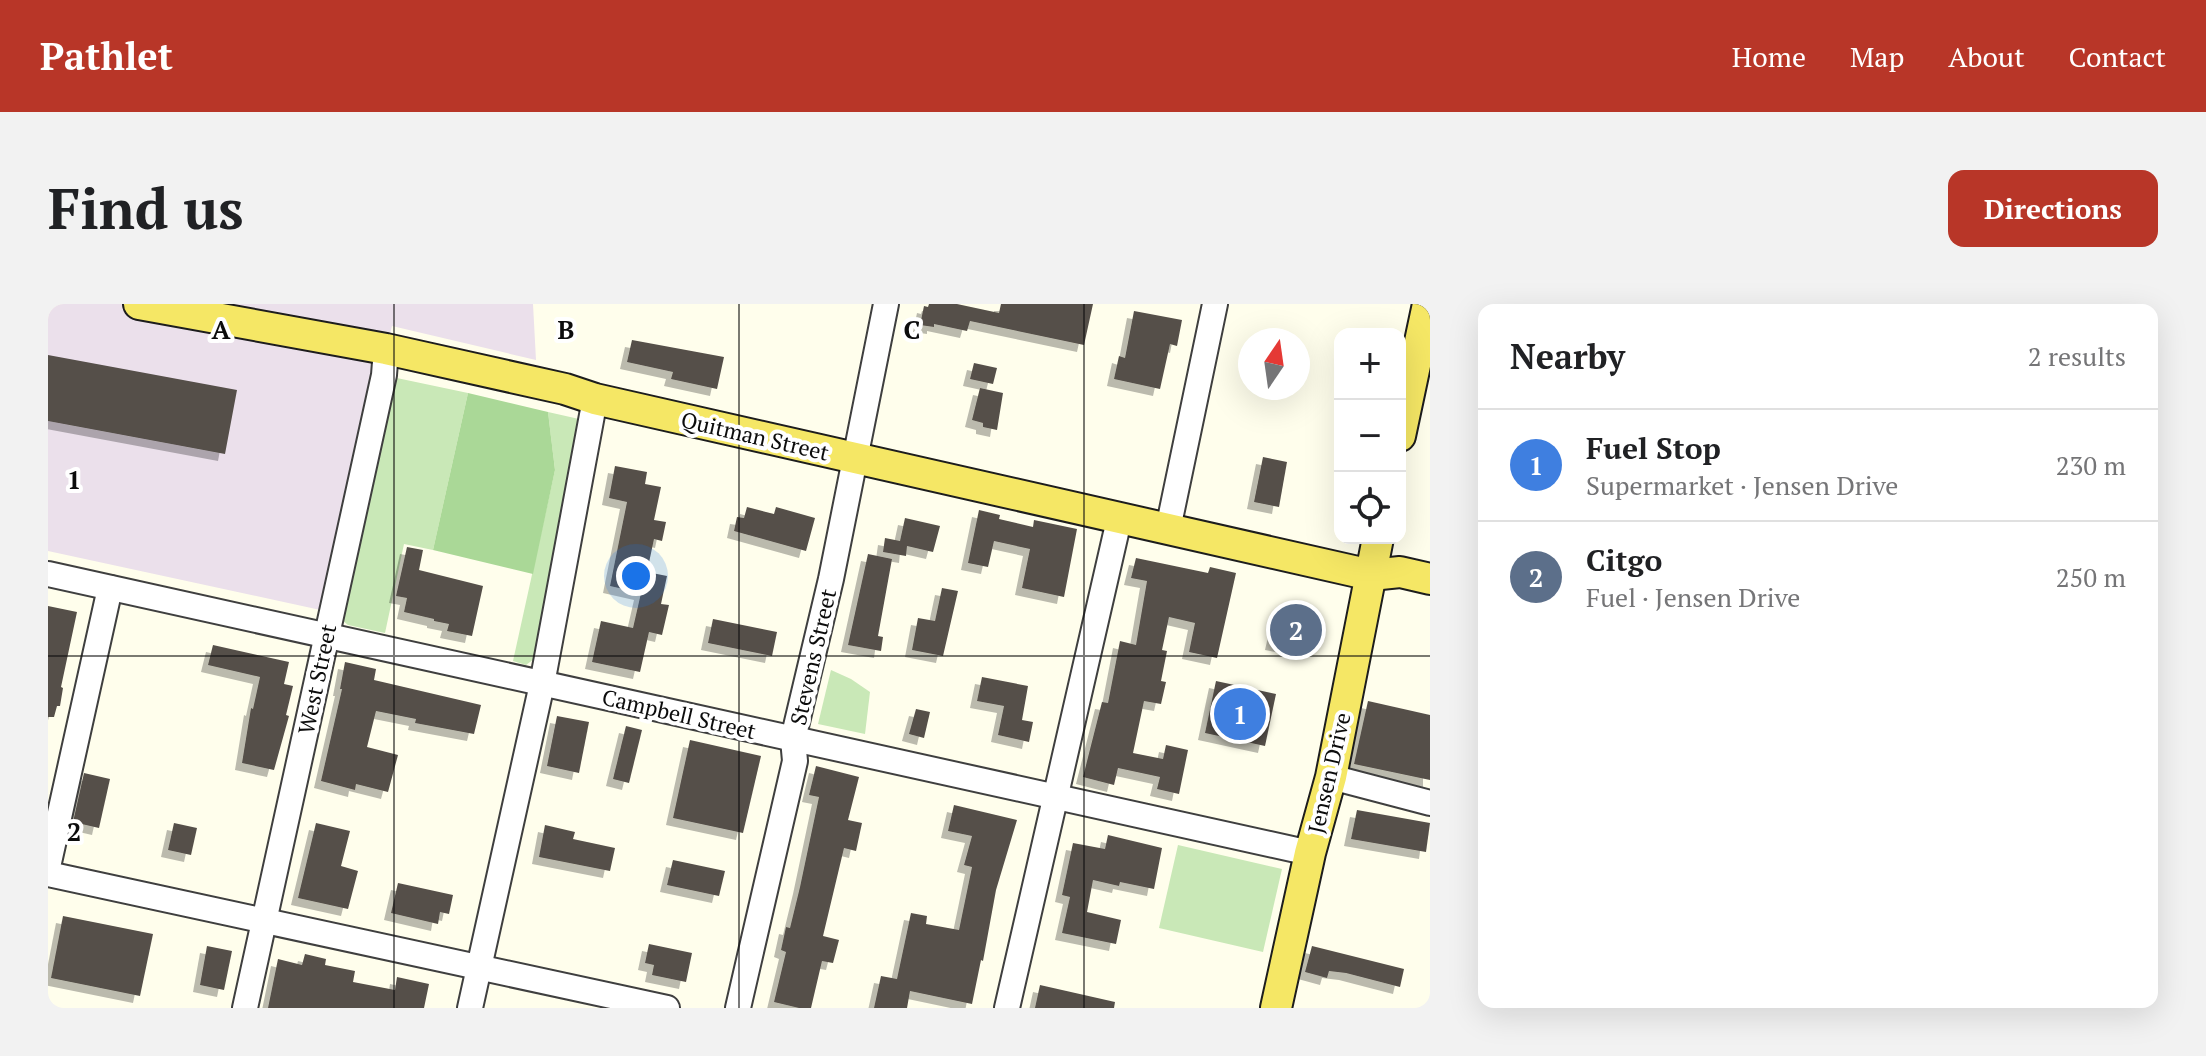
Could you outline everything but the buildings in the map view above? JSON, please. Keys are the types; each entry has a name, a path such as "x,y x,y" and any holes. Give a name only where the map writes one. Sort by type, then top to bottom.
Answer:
{"main road":[{"name":"Quitman Street","path":"139,304 386,349 565,389 595,399 853,459 1371,575 1396,590 1430,597"},
{"path":"1406,408 1428,304"},
{"name":"Jensen Drive","path":"1276,1008 1310,853 1331,777 1377,544"},
{"name":"Quitman Street","path":"1371,575 1400,572 1430,579"}],"street":[{"name":"Stevens Street","path":"738,1008 795,761 793,739 831,579 886,304"},
{"path":"1168,529 1215,304"},
{"name":"West Street","path":"245,1008 384,375 386,349"},
{"path":"470,1008 542,684 595,399"},
{"path":"1007,1008 1119,520"},
{"name":"Campbell Street","path":"48,574 1310,853"},
{"path":"48,867 110,588"},
{"path":"1331,777 1430,803"},
{"path":"48,874 667,1008"}],"shaded area":[{"path":"48,304 533,304 536,360 392,326 325,611 48,551"}],"green space":[{"path":"392,377 468,393 433,550 404,544 385,633 348,625 342,620"},
{"path":"468,393 548,412 555,470 533,574 433,550"},
{"path":"548,412 579,419 539,649 534,659 526,665 513,661 555,470"},
{"path":"831,670 870,692 865,734 818,724"},
{"path":"1178,845 1282,869 1263,952 1159,928"}],"place":[{"name":"Citgo","path":"1296,630"},
{"name":"Fuel Stop","path":"1240,714"}]}
